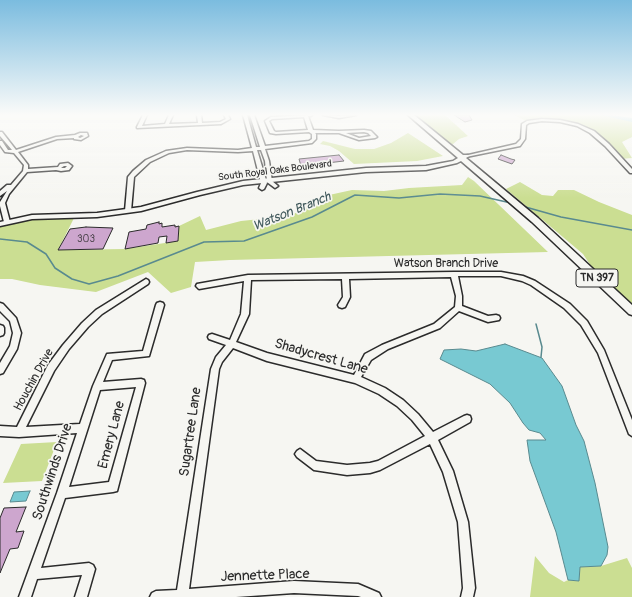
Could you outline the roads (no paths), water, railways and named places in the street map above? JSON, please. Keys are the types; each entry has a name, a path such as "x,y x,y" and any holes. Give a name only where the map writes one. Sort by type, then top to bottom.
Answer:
{"main road":[{"name":"TN 397","path":"445,143 535,220 632,311"},
{"name":"South Royal Oaks Boulevard","path":"3,220 32,217 97,215 128,208 219,182 265,180 366,170 426,168 463,157"}],"street":[{"path":"1,143 7,151 15,152 42,143"},
{"path":"3,220 2,203 25,171 26,165 8,143"},
{"path":"254,143 265,180 275,186"},
{"path":"261,143 265,180"},
{"path":"128,208 131,177 141,166 158,156 187,149 238,151 256,150 302,143"},
{"path":"463,157 518,145 520,143"},
{"path":"605,143 632,172"},
{"path":"25,171 58,168"},
{"path":"0,194 21,177"},
{"path":"356,378 368,357 385,347 437,326 458,308 459,296 454,274"},
{"name":"Watson Branch Drive","path":"199,286 248,278 501,274 523,279 533,283 567,306 584,323 601,352 632,431"},
{"path":"342,305 347,297 345,276"},
{"name":"Sugartree Lane","path":"182,596 215,369 219,360 232,343 245,314 248,278"},
{"name":"Houchin Drive","path":"19,432 51,368 66,347 85,325 99,312 146,282"},
{"name":"Southwinds Drive","path":"25,597 62,494 97,386 110,357 146,354 160,305"},
{"path":"0,306 14,320 17,332 14,347 0,370"},
{"path":"458,308 488,319 496,318"},
{"path":"0,328 0,333"},
{"name":"Shadycrest Lane","path":"212,336 267,357 356,378 382,391 400,403 424,426 431,436 448,470 463,522 469,588 467,597"},
{"name":"Emery Lane","path":"62,494 113,487 140,383 97,386"},
{"path":"300,454 314,465 330,468 359,470 380,465 410,450 431,436 467,419"},
{"path":"0,431 19,432 83,428"},
{"path":"33,574 89,569 81,597"},
{"name":"Jennette Place","path":"156,597 294,587 358,590 375,597"}],"water":[{"path":"505,344 542,358 562,386 576,425 584,441 595,483 608,547 607,555 601,566 580,567 579,581 568,580 556,532 530,461 527,440 546,440 540,433 529,430 510,403 490,384 440,359 444,350 461,349 476,351"},
{"path":"30,491 26,501 10,502 14,492"}],"waterway":[{"name":"Watson Branch","path":"0,239 27,242 46,254 55,268 72,279 89,284 118,276 204,242 244,241 312,217 355,195 399,198 440,194 480,196 511,203"},
{"name":"Watson Branch","path":"522,206 561,217 632,230"},
{"path":"536,324 542,347 541,357"}]}
